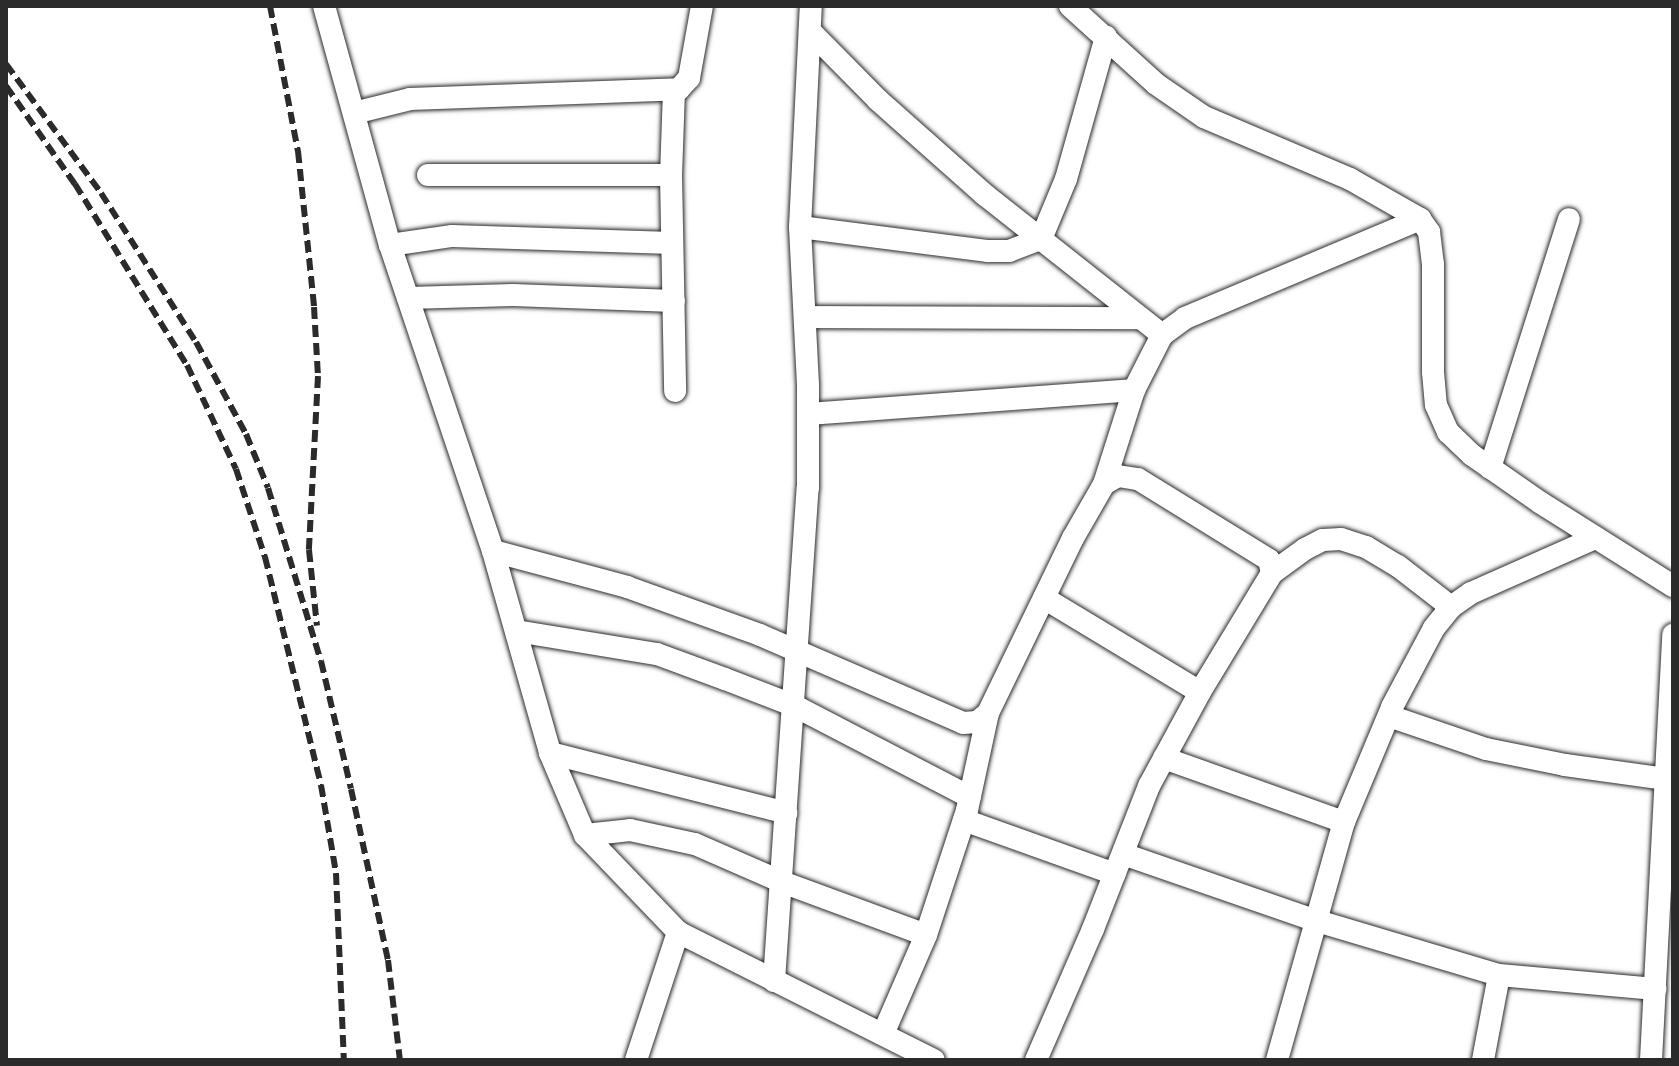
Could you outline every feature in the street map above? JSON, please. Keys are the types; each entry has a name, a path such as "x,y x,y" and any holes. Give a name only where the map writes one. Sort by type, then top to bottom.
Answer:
{"street":[{"path":"324,6 390,245 493,551 550,753 585,835 678,932 934,1060"},
{"path":"354,113 410,99 674,90 684,86 689,78 702,6"},
{"path":"774,981 799,652 809,414 800,227 811,6"},
{"path":"1070,6 1156,84 1204,117 1350,179 1420,219 1429,232 1433,264 1436,405 1448,432 1490,468 1673,586"},
{"path":"810,31 878,100 1041,239 1162,335"},
{"path":"800,227 988,251 1009,251 1041,239 1066,179 1106,37"},
{"path":"674,90 671,175 675,391"},
{"path":"428,175 671,175"},
{"path":"883,1034 926,935 964,820 988,713 1104,484 1134,390 1162,335 1185,318 1227,299 1420,219"},
{"path":"1490,468 1569,219"},
{"path":"390,245 452,236 672,243"},
{"path":"408,298 513,295 674,301"},
{"path":"805,317 1140,318"},
{"path":"809,414 1134,390"},
{"path":"1104,484 1118,476 1138,479 1269,560 1272,573"},
{"path":"1277,1060 1344,822 1389,716 1426,641 1451,607 1471,593 1595,538"},
{"path":"1036,1060 1149,786 1200,692 1272,573 1323,540 1341,539 1366,547 1398,566 1451,607"},
{"path":"493,551 627,587 799,652 963,723 977,722 988,713"},
{"path":"1044,598 1200,692"},
{"path":"516,631 657,654 795,706 970,797"},
{"path":"1651,1060 1673,635"},
{"path":"1389,716 1486,749 1565,765 1666,779"},
{"path":"550,753 787,813"},
{"path":"1164,758 1344,822"},
{"path":"964,820 1499,975 1655,989"},
{"path":"585,835 630,830 695,844 782,882 926,935"},
{"path":"636,1060 678,932"},
{"path":"1483,1060 1499,975"}],"railway":[{"path":"270,6 298,151 314,307 318,376 309,550 317,626"},
{"path":"6,64 101,193 196,342 246,434 268,488 321,661 351,789 388,960 400,1060"},
{"path":"6,86 75,184 187,365 236,469 265,557 321,785 336,873 344,1060"}]}
